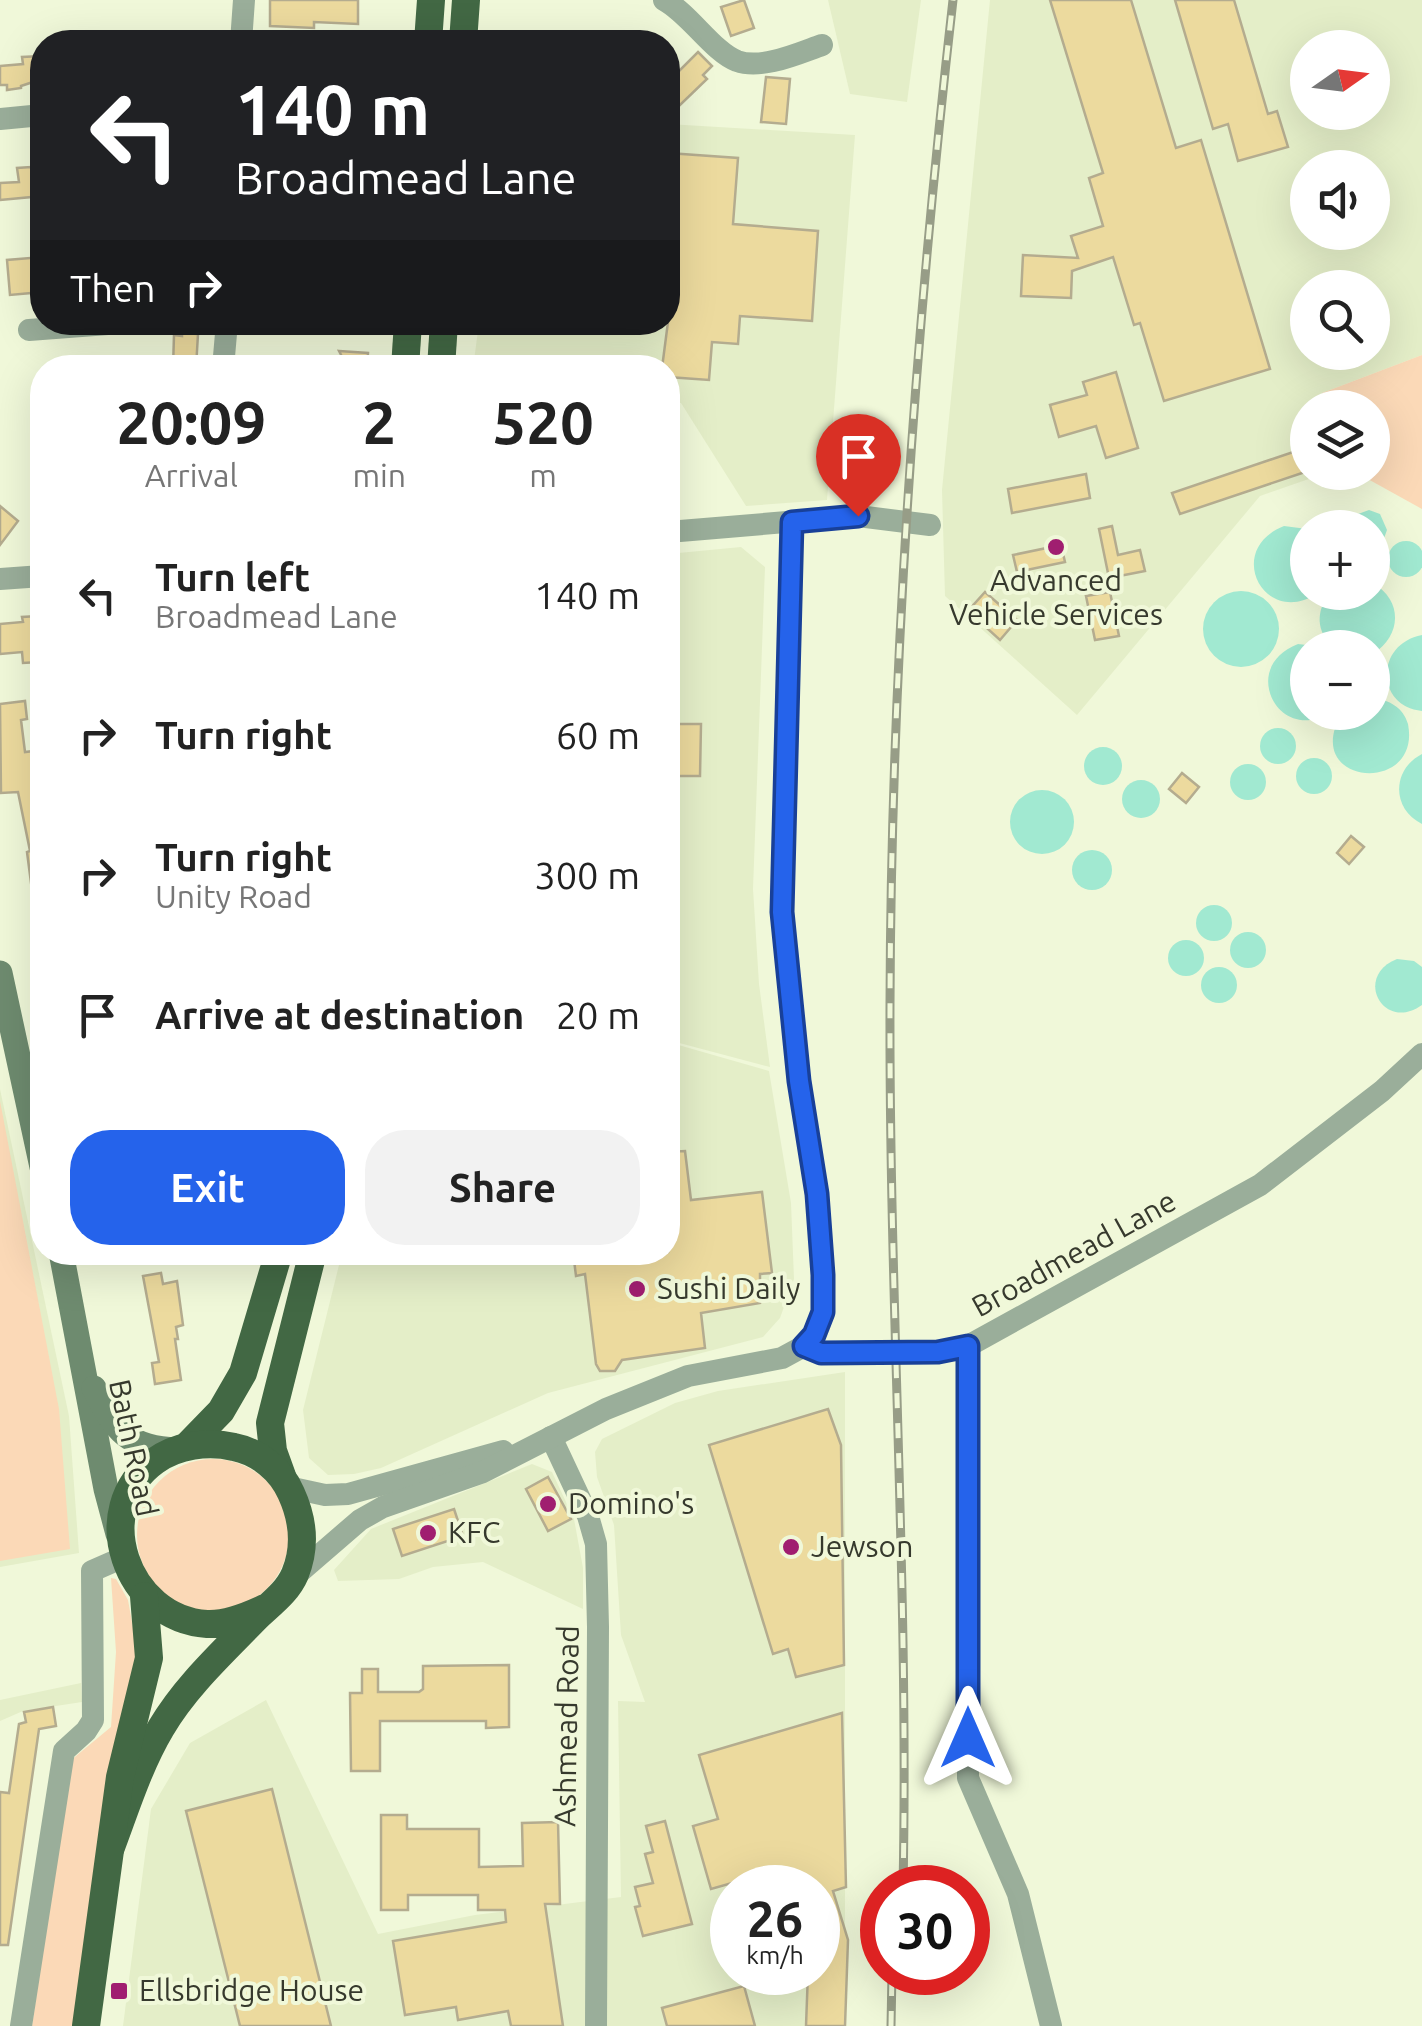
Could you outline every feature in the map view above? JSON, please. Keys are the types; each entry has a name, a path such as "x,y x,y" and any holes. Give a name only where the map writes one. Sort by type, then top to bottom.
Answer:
{"highway":[{"path":"429,30 430,0"},
{"path":"464,30 466,0"},
{"path":"265,1608 231,1621 207,1624 177,1617 144,1596 132,1578 122,1550 131,1487 157,1460 182,1448 221,1411 243,1373 275,1265"},
{"path":"112,1848 135,1781 162,1727 204,1671 282,1594 294,1577 302,1551 301,1522 273,1452 270,1423 309,1265"},
{"path":"182,1448 223,1444 244,1449 265,1460 285,1482"},
{"path":"86,2026 120,1777 149,1658 144,1596"}],"main road":[{"path":"0,974 30,1112"},
{"name":"Bath Road","path":"64,1265 106,1489 122,1550"},
{"name":"Bath Road","path":"83,1366 106,1413 126,1438 149,1449 182,1448"}],"street":[{"path":"243,30 244,0"},
{"path":"664,0 736,60 789,57 822,44"},
{"path":"0,118 30,116"},
{"path":"680,531 858,516 930,525"},
{"path":"792,522 782,912 799,1081 817,1194 823,1275 823,1312 814,1335 804,1346"},
{"path":"0,579 30,577"},
{"name":"Broadmead Lane","path":"294,1577 360,1520 383,1507 484,1472 606,1409 688,1376 782,1358 804,1346 821,1353 841,1353 938,1352 968,1346 1260,1186 1382,1091 1422,1054"},
{"path":"968,1346 968,1778 1018,1894 1051,2026"},
{"name":"Broadmead Lane","path":"285,1482 325,1495 348,1494 546,1439"},
{"name":"Ashmead Road","path":"546,1439 588,1516 596,1544 596,2026"},
{"path":"21,2026 64,1752 93,1720 92,1571 122,1550"}],"shaded area":[{"path":"828,0 921,0 907,102 850,94"},
{"path":"990,0 1422,0 1422,355 1390,367 1390,270 1290,270 1290,370 1383,370 1330,390 1290,390 1290,486 1260,496 1077,715 945,596 942,490"},
{"path":"680,125 855,135 827,500 746,506 680,403 680,355 475,355 477,335 680,335"},
{"path":"1422,355 1422,509 1388,490 1390,390 1330,390"},
{"path":"741,547 765,567 753,889 759,984 770,1067 680,1043 680,553"},
{"path":"680,1045 769,1071 791,1203 794,1279 780,1318 763,1337 548,1393 381,1468 354,1474 328,1475 309,1458 303,1410 339,1265 680,1265"},
{"path":"0,1089 30,1231 30,1265 37,1265 69,1416 79,1553 0,1567"},
{"path":"0,1101 59,1409 70,1549 0,1561"},
{"path":"845,1372 845,2026 123,2026 151,1809 190,1743 266,1700 378,1934 475,1915 621,1897 618,1701 645,1702 621,1635 614,1525 597,1477 595,1452 602,1439 675,1403 718,1391"},
{"path":"213,1459 242,1464 267,1481 284,1506 289,1535 284,1564 267,1589 242,1606 213,1611 184,1606 159,1589 142,1564 137,1535 142,1506 159,1481 184,1464"},
{"path":"532,1464 552,1472 574,1519 583,1568 583,1609 483,1562 433,1567 399,1579 338,1581 334,1570 371,1529"},
{"path":"111,1578 116,1579 128,1600 137,1650 73,2026 32,2026 70,1761 111,1727 116,1652"},
{"path":"81,1683 82,1702 23,1711 0,1721 0,1700"}],"water":[{"path":"1284,526 1290,527 1290,601 1268,594 1258,582 1256,552 1266,537"},
{"path":"1399,542 1413,542 1423,552 1423,566 1413,576 1399,576 1390,568 1390,550"},
{"path":"1241,591 1268,602 1279,629 1268,656 1241,667 1214,656 1203,629 1214,602"},
{"path":"1390,599 1394,608 1390,635 1390,630 1322,630 1322,610 1390,610"},
{"path":"1422,635 1422,711 1407,707 1390,689 1390,660 1407,641"},
{"path":"1290,649 1290,716 1272,699 1268,684 1270,669"},
{"path":"1390,703 1403,713 1408,724 1407,747 1398,763 1382,771 1364,773 1348,768 1336,756 1336,730 1390,730"},
{"path":"1278,728 1291,733 1296,746 1291,759 1278,764 1265,759 1260,746 1265,733"},
{"path":"1103,747 1116,753 1122,766 1116,779 1103,785 1090,779 1084,766 1090,753"},
{"path":"1422,754 1422,824 1405,809 1399,789 1405,769"},
{"path":"1314,758 1327,763 1332,776 1327,789 1314,794 1301,789 1296,776 1301,763"},
{"path":"1248,764 1261,769 1266,782 1261,795 1248,800 1235,795 1230,782 1235,769"},
{"path":"1141,780 1154,786 1160,799 1154,812 1141,818 1128,812 1122,799 1128,786"},
{"path":"1042,790 1064,800 1074,822 1064,844 1042,854 1020,844 1010,822 1020,800"},
{"path":"1092,850 1106,856 1112,870 1106,884 1092,890 1078,884 1072,870 1078,856"},
{"path":"1214,905 1227,910 1232,923 1227,936 1214,941 1201,936 1196,923 1201,910"},
{"path":"1248,932 1261,937 1266,950 1261,963 1248,968 1235,963 1230,950 1235,937"},
{"path":"1186,940 1199,945 1204,958 1199,971 1186,976 1173,971 1168,958 1173,945"},
{"path":"1397,959 1414,961 1422,967 1422,1005 1408,1012 1385,1007 1375,988 1384,967"},
{"path":"1219,967 1232,972 1237,985 1232,998 1219,1003 1206,998 1201,985 1206,972"}],"building":[{"path":"270,0 358,0 358,24 270,26"},
{"path":"744,0 754,28 731,36 721,7"},
{"path":"1050,0 1131,0 1176,148 1201,140 1270,369 1164,401 1140,323 1134,325 1113,257 1072,271 1071,298 1021,296 1023,255 1078,258 1071,236 1103,226 1089,178 1103,173"},
{"path":"1175,0 1234,0 1268,114 1277,111 1288,147 1238,161 1228,124 1213,129"},
{"path":"698,52 712,66 703,75 707,79 680,105 680,70"},
{"path":"22,57 30,57 30,83 7,90 7,85 0,85 0,66 23,64"},
{"path":"766,77 790,79 786,124 761,122"},
{"path":"680,154 738,158 733,224 818,231 812,321 740,316 738,344 712,342 709,380 680,378 680,355 664,355 666,335 680,335"},
{"path":"30,167 30,197 0,200 0,183 19,182 17,168"},
{"path":"30,258 30,293 10,295 7,260"},
{"path":"174,335 198,335 197,355 173,355"},
{"path":"339,351 368,353 368,355 341,355"},
{"path":"1116,372 1138,448 1106,458 1096,426 1059,437 1050,405 1087,395 1083,382"},
{"path":"1290,453 1290,477 1180,514 1172,493"},
{"path":"1086,474 1090,498 1012,513 1008,489"},
{"path":"0,506 18,521 0,545"},
{"path":"1112,526 1118,555 1140,550 1145,571 1109,578 1099,529"},
{"path":"1061,545 1065,562 1017,572 1013,555"},
{"path":"985,592 1017,620 1000,640 968,611"},
{"path":"1110,592 1119,636 1095,640 1086,596"},
{"path":"30,616 30,663 23,663 22,652 0,654 0,624 23,622 22,617"},
{"path":"25,701 27,719 21,720 25,752 30,751 30,851 18,792 1,793 0,704"},
{"path":"680,724 701,724 700,776 680,776"},
{"path":"1182,773 1199,787 1186,803 1169,789"},
{"path":"1351,836 1364,847 1349,864 1337,853"},
{"path":"680,1151 685,1151 691,1200 762,1192 772,1273 760,1274 760,1303 701,1313 705,1348 622,1360 615,1371 600,1371 585,1274 576,1276 575,1265 680,1265"},
{"path":"161,1273 163,1284 177,1281 183,1325 176,1327 175,1339 181,1380 155,1384 152,1363 159,1362 143,1276"},
{"name":"Jewson","path":"828,1409 841,1445 844,1665 796,1677 788,1649 773,1654 709,1445"},
{"name":"Domino's","path":"548,1477 571,1519 548,1531 526,1489"},
{"name":"KFC","path":"454,1509 463,1536 402,1556 393,1529"},
{"path":"509,1665 509,1727 486,1728 486,1721 380,1721 380,1771 351,1771 350,1693 362,1693 362,1669 378,1669 378,1692 419,1692 423,1689 423,1666"},
{"path":"53,1707 56,1726 39,1729 8,1945 0,1945 0,1792 9,1793 19,1724 26,1722 24,1712"},
{"path":"842,1713 846,1887 840,1889 840,1865 710,1865 710,1886 693,1826 718,1819 699,1755"},
{"path":"272,1789 331,2026 240,2026 186,1811"},
{"path":"381,1815 407,1815 407,1829 479,1829 479,1867 523,1866 522,1823 558,1822 560,1904 545,1904 563,2026 511,2026 508,2011 458,2020 456,2007 405,2015 393,1941 506,1922 505,1910 478,1910 478,1895 408,1895 408,1910 381,1910"},
{"path":"665,1821 692,1924 643,1936 635,1907 640,1906 635,1887 653,1883 645,1854 653,1852 646,1826"},
{"path":"840,1914 848,1940 845,2026 806,2026 807,1995 840,1995"},
{"path":"710,1995 746,1995 755,2026 667,2026 662,2008"}],"railway":[{"path":"903,1865 891,878 908,501 927,251 953,0"},
{"path":"891,2026 892,1995"}],"place":[{"name":"Advanced Vehicle Services","path":"1056,547"},
{"name":"Sushi Daily","path":"637,1289"},
{"name":"Domino's","path":"548,1504"},
{"name":"KFC","path":"428,1533"},
{"name":"Jewson","path":"791,1547"},
{"name":"Ellsbridge House","path":"119,1991"}],"route":[{"path":"858,516 792,522 782,912 799,1081 817,1194 823,1275 823,1312 814,1335 804,1346 821,1353 938,1352 968,1346 968,1738"}]}
